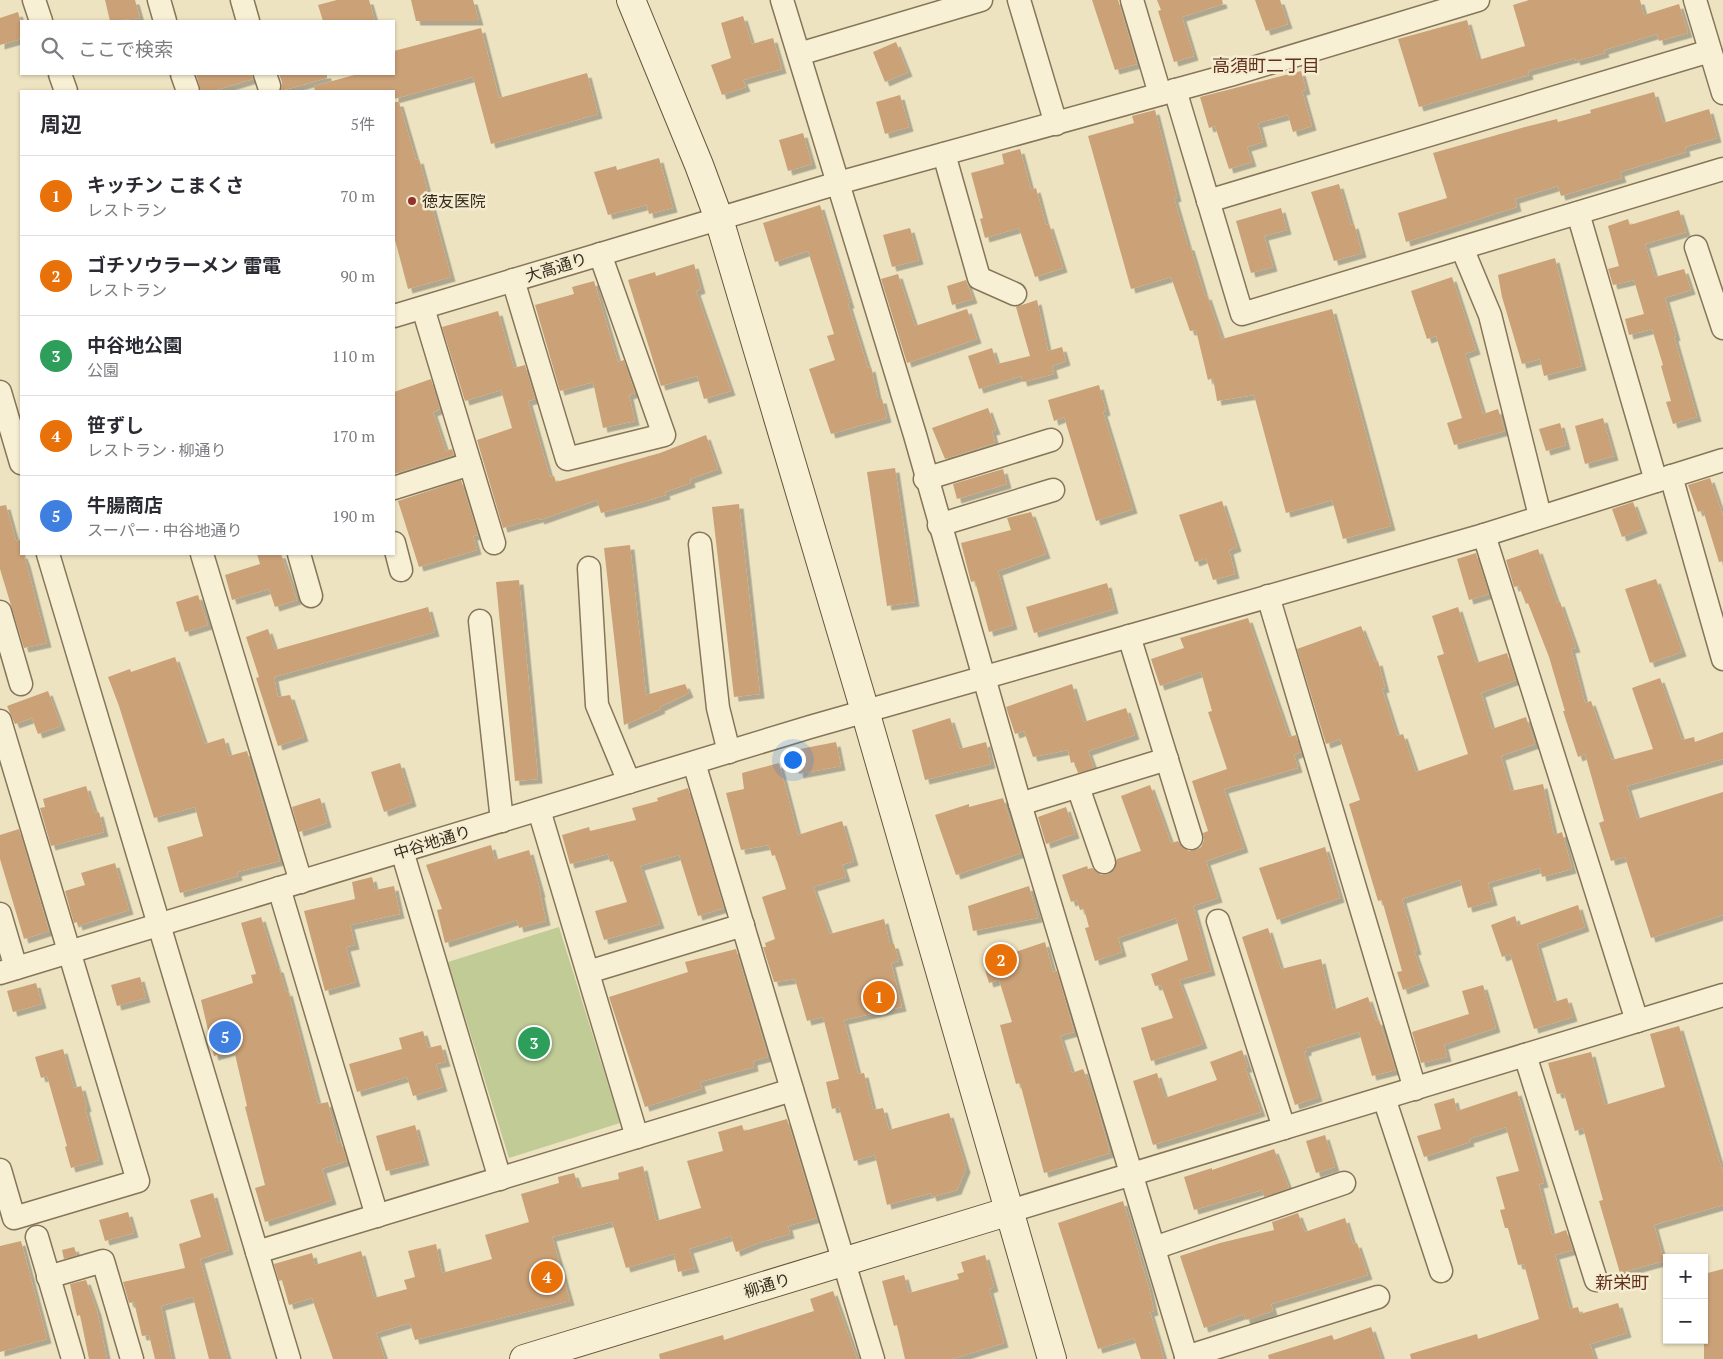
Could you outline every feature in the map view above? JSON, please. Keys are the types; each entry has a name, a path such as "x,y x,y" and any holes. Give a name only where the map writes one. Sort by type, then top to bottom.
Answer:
{"street":[{"path":"34,0 41,20"},
{"path":"159,0 165,20"},
{"path":"242,0 248,20"},
{"path":"631,0 719,218 865,711 1052,1359"},
{"path":"782,0 912,426 925,479 1020,804 1187,1358 1378,1297"},
{"path":"799,54 981,0"},
{"path":"1019,0 1056,124"},
{"path":"1132,0 1208,201 1242,314 1723,169"},
{"name":"大高通り","path":"395,316 838,183 1056,124 1478,0"},
{"path":"1695,0 1723,93"},
{"path":"1208,201 1710,51"},
{"path":"60,75 66,90"},
{"path":"182,75 188,90"},
{"path":"944,154 979,278 1015,294"},
{"path":"1578,213 1723,659"},
{"path":"1696,247 1723,328"},
{"path":"1462,248 1490,315 1540,516"},
{"path":"513,280 567,459 664,435 600,254"},
{"path":"422,308 494,543"},
{"path":"0,392 20,460"},
{"path":"925,479 1051,440"},
{"name":"中谷地通り","path":"8,971 865,711 984,679 1484,535 1723,460"},
{"path":"395,488 470,464"},
{"path":"939,525 1053,490"},
{"path":"1484,535 1637,1021"},
{"path":"700,544 718,708 728,752"},
{"path":"395,547 401,570"},
{"path":"48,555 289,1359"},
{"path":"202,555 300,882"},
{"path":"298,555 311,596"},
{"path":"589,568 597,705 629,782"},
{"path":"1268,596 1415,1088"},
{"path":"0,612 21,684"},
{"path":"480,622 502,821"},
{"path":"1130,636 1191,838"},
{"path":"0,721 138,1181 14,1218 0,1170"},
{"path":"1020,804 1167,759"},
{"path":"694,762 873,1359"},
{"path":"1078,787 1104,862"},
{"path":"539,810 637,1137"},
{"path":"402,851 500,1179"},
{"path":"279,888 377,1216"},
{"path":"0,914 8,971"},
{"path":"1218,921 1284,1128"},
{"path":"588,972 743,925"},
{"path":"1010,1211 1723,995"},
{"path":"1525,1055 1596,1280"},
{"path":"257,1252 792,1090"},
{"path":"1384,1098 1441,1270"},
{"path":"1154,1248 1344,1184"},
{"name":"柳通り","path":"524,1359 1010,1211"},
{"path":"37,1237 73,1359"},
{"path":"48,1277 103,1261 132,1359"}],"green space":[{"path":"559,927 620,1123 509,1158 448,962"}],"building":[{"path":"105,0 135,0 140,18 110,20"},
{"path":"337,0 369,0 375,20 323,20 318,5"},
{"path":"411,0 473,0 479,21 416,21"},
{"path":"1092,0 1118,0 1137,64 1115,70"},
{"path":"1157,0 1222,0 1223,4 1182,17 1194,56 1174,62 1158,11 1161,10"},
{"path":"1255,0 1280,0 1288,24 1266,31"},
{"path":"1529,0 1640,0 1644,15 1679,4 1688,33 1659,41 1657,34 1604,50 1605,53 1576,61 1575,58 1528,71 1529,75 1419,107 1398,39 1467,20 1478,59 1482,59 1525,46 1513,5"},
{"path":"18,12 20,20 20,39 0,45 0,18"},
{"path":"743,16 752,44 773,38 782,69 743,80 746,87 722,95 711,65 731,58 721,23"},
{"path":"481,28 499,98 587,73 598,114 491,144 473,77 395,99 395,90 315,90 314,86 354,75 395,75 395,51"},
{"path":"896,42 908,72 885,82 873,52"},
{"path":"1301,71 1306,90 1302,91 1312,126 1293,132 1288,115 1258,123 1263,142 1247,147 1252,162 1229,169 1215,126 1209,128 1200,97"},
{"path":"196,75 252,75 253,79 216,90 201,90"},
{"path":"279,75 327,75 327,78 285,90 281,90 282,82"},
{"path":"1654,92 1663,123 1709,109 1717,138 1685,147 1686,152 1620,172 1622,178 1561,196 1558,186 1515,199 1517,207 1406,242 1398,213 1447,198 1433,153 1525,127 1557,119 1558,122 1591,113 1590,110"},
{"path":"900,95 909,127 885,134 876,102"},
{"name":"徳友医院","path":"395,102 399,102 416,160 419,159 451,277 408,289 395,240"},
{"path":"1155,110 1177,197 1174,198 1188,246 1190,246 1205,296 1207,295 1222,339 1332,309 1391,526 1343,539 1332,500 1286,513 1254,395 1217,401 1213,378 1208,380 1196,330 1190,331 1171,277 1131,289 1088,136 1134,123 1132,116"},
{"path":"803,133 812,164 788,171 779,140"},
{"path":"1020,149 1031,190 1036,188 1046,225 1049,224 1063,268 1035,277 1019,228 985,238 980,219 983,218 971,173 1004,164 1002,154"},
{"path":"659,158 673,208 649,214 647,205 608,215 594,172 616,166 617,170"},
{"path":"1339,184 1351,225 1354,224 1362,253 1334,261 1311,192"},
{"path":"820,205 868,368 871,367 878,399 882,399 887,418 831,434 809,369 835,360 827,336 834,334 808,251 775,262 763,223"},
{"path":"1281,208 1287,230 1264,236 1273,267 1251,273 1236,221"},
{"path":"1679,210 1686,232 1645,244 1655,277 1684,269 1691,290 1665,298 1697,417 1673,424 1666,402 1671,401 1652,329 1629,335 1625,319 1644,314 1634,280 1613,285 1608,269 1619,266 1608,226 1628,219 1630,225"},
{"path":"910,228 919,260 892,267 883,235"},
{"path":"1555,258 1582,366 1544,376 1540,359 1522,364 1502,297 1498,275"},
{"path":"694,264 701,289 696,291 731,391 704,399 697,376 661,386 628,280 655,272 656,276"},
{"path":"898,274 915,326 967,309 977,339 907,363 881,279"},
{"path":"1452,277 1476,350 1465,354 1483,414 1498,409 1505,431 1454,445 1447,423 1462,418 1436,336 1427,339 1411,291"},
{"path":"966,280 973,299 952,305 947,286"},
{"path":"594,281 618,362 624,360 635,393 629,395 635,421 603,428 593,382 560,391 535,305 574,294 572,287"},
{"path":"1037,300 1048,351 1062,347 1066,361 1052,366 1054,374 1023,382 1021,376 979,389 968,356 992,348 997,364 1030,356 1016,307"},
{"path":"498,311 514,368 525,365 535,399 528,401 550,477 554,476 556,482 660,453 706,435 718,469 690,479 691,483 665,492 666,495 639,503 601,513 597,500 540,520 539,518 503,528 477,440 512,428 501,390 465,401 442,327"},
{"path":"431,379 440,409 433,412 446,451 452,449 454,455 395,474 395,392"},
{"path":"1099,385 1106,411 1103,412 1133,509 1096,521 1064,417 1054,421 1048,400"},
{"path":"988,408 996,430 992,431 995,443 945,459 932,428"},
{"path":"1603,418 1614,456 1585,464 1575,426"},
{"path":"1560,423 1566,445 1546,451 1539,429"},
{"path":"895,468 915,602 887,606 867,472"},
{"path":"1003,469 1007,484 957,499 953,484"},
{"path":"1710,478 1723,516 1723,561 1719,562 1703,510 1698,512 1688,485"},
{"path":"461,480 478,535 473,536 477,550 419,567 398,501"},
{"path":"1222,501 1237,547 1229,550 1235,574 1213,580 1206,558 1195,562 1179,515"},
{"path":"1633,502 1643,529 1622,537 1612,509"},
{"path":"739,504 760,694 734,697 712,507"},
{"path":"6,505 16,541 20,540 20,555 23,555 26,562 47,643 24,648 0,569 0,506"},
{"path":"1031,512 1046,554 998,571 1013,625 989,632 975,581 971,582 961,543 1011,530 1007,518"},
{"path":"630,545 646,695 685,684 689,693 660,707 661,709 624,725 604,548"},
{"path":"1538,549 1557,603 1560,602 1576,648 1571,649 1585,703 1591,701 1612,760 1653,749 1632,688 1660,678 1682,740 1694,737 1695,742 1723,732 1723,759 1627,786 1637,819 1723,792 1723,915 1651,938 1625,857 1611,861 1599,823 1604,821 1585,754 1578,757 1563,711 1565,711 1549,657 1528,603 1526,604 1519,586 1514,587 1506,560"},
{"path":"1476,553 1489,594 1469,600 1457,559"},
{"path":"257,555 281,555 297,600 275,607 269,589 232,600 225,575 260,564"},
{"path":"1656,579 1682,652 1650,663 1625,589"},
{"path":"519,580 538,779 515,781 496,582"},
{"path":"1107,583 1114,609 1034,633 1026,607"},
{"path":"198,595 208,625 185,632 176,602"},
{"path":"428,607 435,632 274,677 278,697 290,695 304,737 278,746 256,678 259,677 246,637 268,629 275,650"},
{"path":"1458,607 1476,663 1507,653 1516,680 1481,693 1492,729 1526,717 1535,744 1501,756 1511,791 1543,784 1554,835 1562,832 1572,869 1542,877 1540,868 1488,883 1493,901 1468,908 1460,880 1402,899 1417,950 1414,951 1425,982 1403,990 1397,972 1402,971 1382,900 1378,901 1349,804 1360,800 1340,739 1326,744 1297,649 1361,626 1375,662 1378,661 1385,688 1382,689 1397,736 1403,734 1416,772 1468,754 1437,656 1444,654 1432,616"},
{"path":"1248,618 1289,737 1296,735 1301,752 1294,755 1298,768 1224,789 1244,848 1206,861 1218,898 1193,906 1211,971 1179,980 1203,1044 1151,1061 1141,1028 1173,1018 1161,985 1155,986 1151,974 1188,960 1176,918 1118,938 1122,952 1095,961 1085,928 1089,927 1084,909 1080,910 1077,900 1071,902 1062,875 1087,866 1088,869 1092,868 1101,875 1108,874 1114,870 1117,859 1141,851 1121,796 1150,785 1171,843 1178,841 1182,847 1189,851 1201,847 1204,840 1203,833 1208,831 1192,781 1227,769 1208,712 1212,711 1201,672 1160,686 1151,659 1184,648 1180,638"},
{"path":"175,657 205,744 224,738 229,756 247,751 280,861 237,872 238,876 180,893 167,847 203,836 195,807 154,818 108,677 130,669 131,672"},
{"path":"1072,684 1084,722 1126,708 1135,735 1088,751 1094,768 1078,773 1074,762 1071,763 1068,750 1033,757 1024,731 1015,734 1006,707"},
{"path":"48,691 61,726 38,734 32,718 15,724 7,706"},
{"path":"950,718 960,749 986,742 991,764 925,780 912,730"},
{"path":"836,742 841,766 799,774 795,750"},
{"path":"400,763 412,802 384,812 371,772"},
{"path":"779,763 798,835 842,821 854,861 842,865 846,877 813,887 830,934 884,919 890,944 894,944 899,961 891,963 902,1007 844,1020 858,1074 864,1073 873,1110 883,1108 889,1130 949,1113 966,1168 957,1190 932,1197 931,1193 887,1205 875,1155 854,1161 839,1107 832,1109 826,1082 839,1079 823,1017 807,1021 795,979 774,982 763,947 766,947 765,943 775,939 762,897 786,889 775,855 772,856 769,845 741,850 726,793 744,789 742,773"},
{"path":"86,786 95,813 99,812 104,832 51,846 40,808 45,807 43,799"},
{"path":"688,788 724,908 698,916 679,855 640,866 660,924 604,940 595,911 627,902 613,861 610,862 608,854 570,864 562,835 589,827 590,831 636,820 632,808 658,801 657,798"},
{"path":"320,798 327,823 299,832 292,807"},
{"path":"1003,798 1021,853 956,875 935,815 969,804 969,807"},
{"path":"1066,807 1075,834 1046,844 1038,817"},
{"path":"19,829 49,931 24,939 0,859 0,835"},
{"path":"491,845 495,860 529,850 541,893 546,921 519,928 517,920 445,943 437,910 442,909 426,865"},
{"path":"1325,847 1340,898 1277,920 1259,868"},
{"path":"115,863 129,910 78,926 77,922 74,923 65,891 85,885 81,873"},
{"path":"372,877 375,890 394,886 400,914 350,925 355,945 346,947 356,982 325,991 304,911 355,899 352,882"},
{"path":"1029,886 1038,918 973,931 968,906"},
{"path":"1578,905 1585,927 1537,944 1554,1002 1567,998 1573,1017 1534,1029 1510,954 1502,957 1491,925 1515,916 1518,926"},
{"path":"261,917 277,968 279,968 286,992 288,991 318,1104 328,1102 338,1143 341,1142 347,1161 322,1169 332,1200 265,1222 255,1188 265,1185 245,1107 247,1106 234,1050 214,1056 201,1000 253,983 251,975 256,974 241,923"},
{"path":"1268,928 1281,969 1321,959 1333,1010 1368,997 1376,1021 1379,1020 1396,1070 1372,1076 1359,1032 1307,1048 1307,1051 1304,1052 1318,1097 1295,1105 1242,937"},
{"path":"1045,942 1053,972 1057,971 1074,1032 1060,1036 1072,1073 1083,1069 1094,1096 1110,1153 1044,1173 1020,1083 1016,1084 1000,1025 1012,1022 999,980 989,983 983,963"},
{"path":"736,949 768,1057 753,1061 754,1067 700,1082 702,1089 645,1107 609,997 688,972 685,962"},
{"path":"140,977 146,998 117,1006 111,985"},
{"path":"36,983 42,1004 13,1012 7,991"},
{"path":"1483,985 1496,1028 1444,1045 1447,1057 1421,1063 1412,1032 1469,1014 1462,991"},
{"path":"1679,1026 1723,1173 1723,1205 1654,1225 1663,1261 1620,1273 1599,1201 1603,1200 1583,1128 1575,1131 1564,1093 1557,1094 1548,1063 1591,1052 1605,1105 1665,1087 1650,1034"},
{"path":"423,1031 428,1048 441,1045 446,1062 436,1064 443,1087 413,1096 407,1077 357,1092 349,1064 402,1049 399,1038"},
{"path":"63,1049 74,1088 81,1086 99,1160 71,1168 65,1147 67,1146 47,1076 41,1078 35,1057"},
{"path":"1242,1050 1248,1068 1245,1068 1261,1112 1153,1145 1133,1081 1157,1073 1165,1098 1217,1080 1210,1062"},
{"path":"1517,1091 1544,1183 1539,1184 1552,1235 1566,1230 1573,1250 1555,1255 1570,1309 1578,1307 1580,1314 1618,1303 1627,1333 1590,1344 1595,1359 1411,1359 1410,1354 1477,1334 1478,1339 1539,1319 1524,1264 1518,1265 1508,1228 1505,1228 1500,1210 1505,1209 1496,1177 1519,1171 1506,1127 1469,1139 1470,1142 1424,1157 1417,1136 1441,1129 1434,1104 1454,1098 1457,1111"},
{"path":"787,1119 817,1218 788,1226 790,1234 758,1243 736,1252 731,1236 689,1249 695,1268 678,1272 674,1254 626,1268 612,1222 552,1237 570,1301 415,1340 410,1323 376,1333 385,1359 333,1359 312,1298 289,1305 282,1280 279,1281 274,1264 312,1253 315,1265 361,1251 374,1298 407,1289 404,1280 415,1277 408,1251 436,1244 442,1273 492,1259 485,1235 529,1222 521,1194 559,1183 558,1177 574,1173 579,1188 619,1179 618,1173 643,1166 656,1221 701,1208 687,1161 723,1151 718,1132 742,1125 744,1131"},
{"path":"415,1125 425,1161 386,1171 376,1136"},
{"path":"1325,1135 1335,1167 1316,1173 1306,1141"},
{"path":"1274,1149 1289,1188 1264,1197 1262,1190 1194,1210 1184,1177 1212,1168 1212,1170"},
{"path":"213,1193 229,1250 200,1259 228,1359 209,1359 193,1297 161,1306 172,1359 155,1359 149,1335 142,1336 134,1302 129,1303 123,1282 185,1268 179,1244 201,1237 190,1200"},
{"path":"1123,1201 1149,1288 1154,1311 1150,1312 1164,1359 1141,1359 1134,1338 1098,1349 1058,1223"},
{"path":"128,1212 134,1233 105,1241 99,1220"},
{"path":"1298,1213 1305,1232 1345,1218 1353,1244 1357,1243 1368,1275 1271,1304 1273,1311 1246,1320 1244,1314 1204,1328 1180,1256 1220,1243 1274,1230 1272,1222"},
{"path":"21,1241 47,1339 0,1352 0,1246"},
{"path":"74,1247 77,1255 64,1259 62,1250"},
{"path":"985,1255 994,1287 989,1289 1004,1343 952,1359 905,1359 897,1325 894,1326 882,1281 904,1275 909,1293 959,1279 957,1274 964,1272 961,1262"},
{"path":"1723,1269 1723,1359 1704,1359 1704,1344 1708,1344 1708,1273"},
{"path":"86,1280 97,1311 107,1359 89,1359 80,1315 77,1316 70,1284"},
{"path":"833,1291 857,1359 660,1359 659,1354 723,1335 724,1340 814,1311 810,1299"},
{"path":"1371,1327 1382,1359 1269,1359 1268,1355 1332,1335 1334,1340"}],"place":[{"name":"徳友医院","path":"412,201"},
{"name":"ゴチソウラーメン 雷電","path":"1001,960"},
{"name":"キッチン こまくさ","path":"879,997"},
{"name":"牛腸商店","path":"225,1037"},
{"name":"中谷地公園","path":"534,1043"},
{"name":"笹ずし","path":"547,1277"}],"district":[{"name":"高須町二丁目","path":"1266,66"},
{"name":"新栄町","path":"1622,1283"}]}
